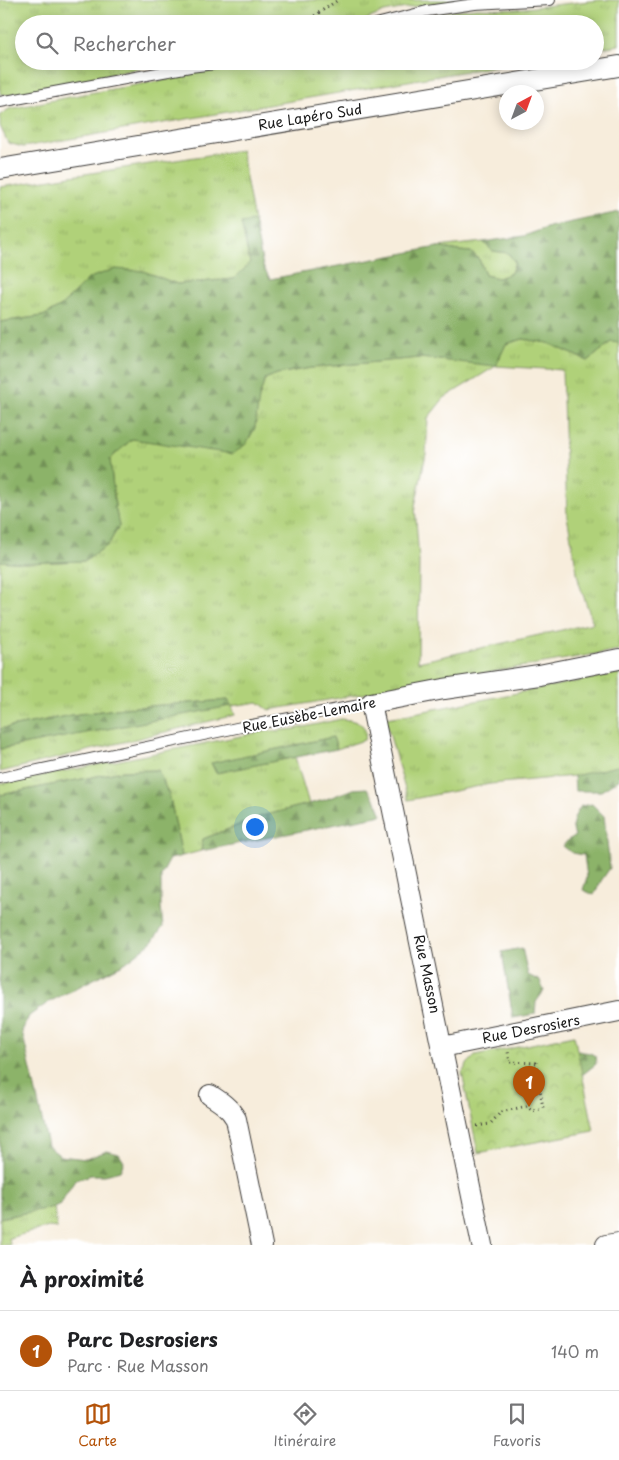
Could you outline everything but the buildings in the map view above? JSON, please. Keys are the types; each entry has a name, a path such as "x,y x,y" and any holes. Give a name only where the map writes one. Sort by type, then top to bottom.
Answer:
{"street":[{"name":"Rue Lapéro Sud","path":"604,68 619,66"},
{"name":"Rue Lapéro Sud","path":"0,169 595,70"},
{"name":"Rue Eusèbe-Lemaire","path":"371,703 444,689 539,675 619,659"},
{"name":"Rue Masson","path":"371,703 482,1245"},
{"name":"Rue Desrosiers","path":"442,1047 619,1011"},
{"path":"210,1095 225,1104 236,1119 262,1245"},
{"path":"606,1245 619,1243"}],"lane":[{"path":"411,15 475,4 550,0"},
{"path":"0,102 174,70"},
{"name":"Rue Eusèbe-Lemaire","path":"0,778 246,726 371,703"}],"path":[{"path":"316,15 338,0"},
{"path":"459,1130 490,1124 501,1112 527,1106 532,1111 543,1108 536,1063 510,1062 507,1049"}],"green space":[{"path":"0,0 476,0 429,4 377,15 15,15 15,70 132,70 9,95 0,94"},
{"path":"600,0 619,0 619,45 604,48 604,15 422,15 476,8 516,9"},
{"path":"201,70 472,70 23,147 8,143 0,126 0,115 9,109 176,78"},
{"path":"241,150 254,221 242,223 250,263 234,279 177,284 143,271 89,278 60,307 43,316 0,322 0,187"},
{"path":"619,212 619,343 611,342 588,361 548,343 523,339 506,344 496,366 420,358 311,368 277,374 265,379 259,398 255,428 246,444 233,454 132,439 110,459 119,526 108,545 84,561 24,563 0,561 0,322 43,316 60,307 89,278 115,269 143,271 177,284 234,279 250,263 241,223 254,221 263,266 270,279 437,247 471,252 479,259 485,275 498,278 511,273 515,262 508,253 493,251 483,242 524,236 549,227"},
{"path":"483,242 493,251 508,253 515,262 511,273 498,278 485,275 479,259 471,252 437,247"},
{"path":"523,339 548,343 588,361 611,342 619,343 619,650 269,710 258,702 232,706 235,715 0,772 0,749 231,705 228,700 124,708 72,715 0,729 0,561 24,563 84,561 108,545 119,526 110,459 132,439 163,443 259,398 265,379 277,374 311,368 420,358 496,365 506,344","holes":["496,366 562,370 567,516 579,583 593,623 418,662 419,560 415,506 426,454 428,418 444,398"]},
{"path":"619,673 619,767 574,776 490,784 408,800 385,718"},
{"path":"228,700 231,706 0,749 0,729 72,715 124,708"},
{"path":"341,719 351,720 363,726 366,734 364,740 337,749 333,737 212,763 216,773 295,757 309,804 262,816 203,839 201,851 182,856 170,798 158,770 123,771 0,795 0,784 261,732 295,729"},
{"path":"333,737 337,749 216,773 211,763"},
{"path":"619,767 619,780 601,791 575,791 574,776"},
{"path":"158,770 170,798 182,856 170,859 161,876 163,927 151,943 125,963 49,1002 29,1016 22,1031 48,1146 60,1156 86,1159 107,1151 119,1154 124,1162 120,1171 105,1175 91,1175 75,1180 60,1204 54,1207 0,1218 0,795 123,771"},
{"path":"367,788 376,801 382,815 201,851 203,839 262,816 324,800 353,789"},
{"path":"592,804 604,816 610,868 594,895 583,890 587,877 584,855 572,853 563,846 575,836 574,820 581,806"},
{"path":"522,948 528,975 540,981 544,991 536,1002 535,1014 513,1018 502,952"},
{"path":"574,1035 594,1131 478,1153 462,1073 468,1063 475,1056"},
{"path":"576,1050 595,1056 596,1064 582,1075 568,1067"},
{"path":"54,1207 57,1228 49,1227 9,1238 10,1245 0,1245 0,1218"}],"place":[{"name":"Parc Desrosiers","path":"529,1107"}]}
